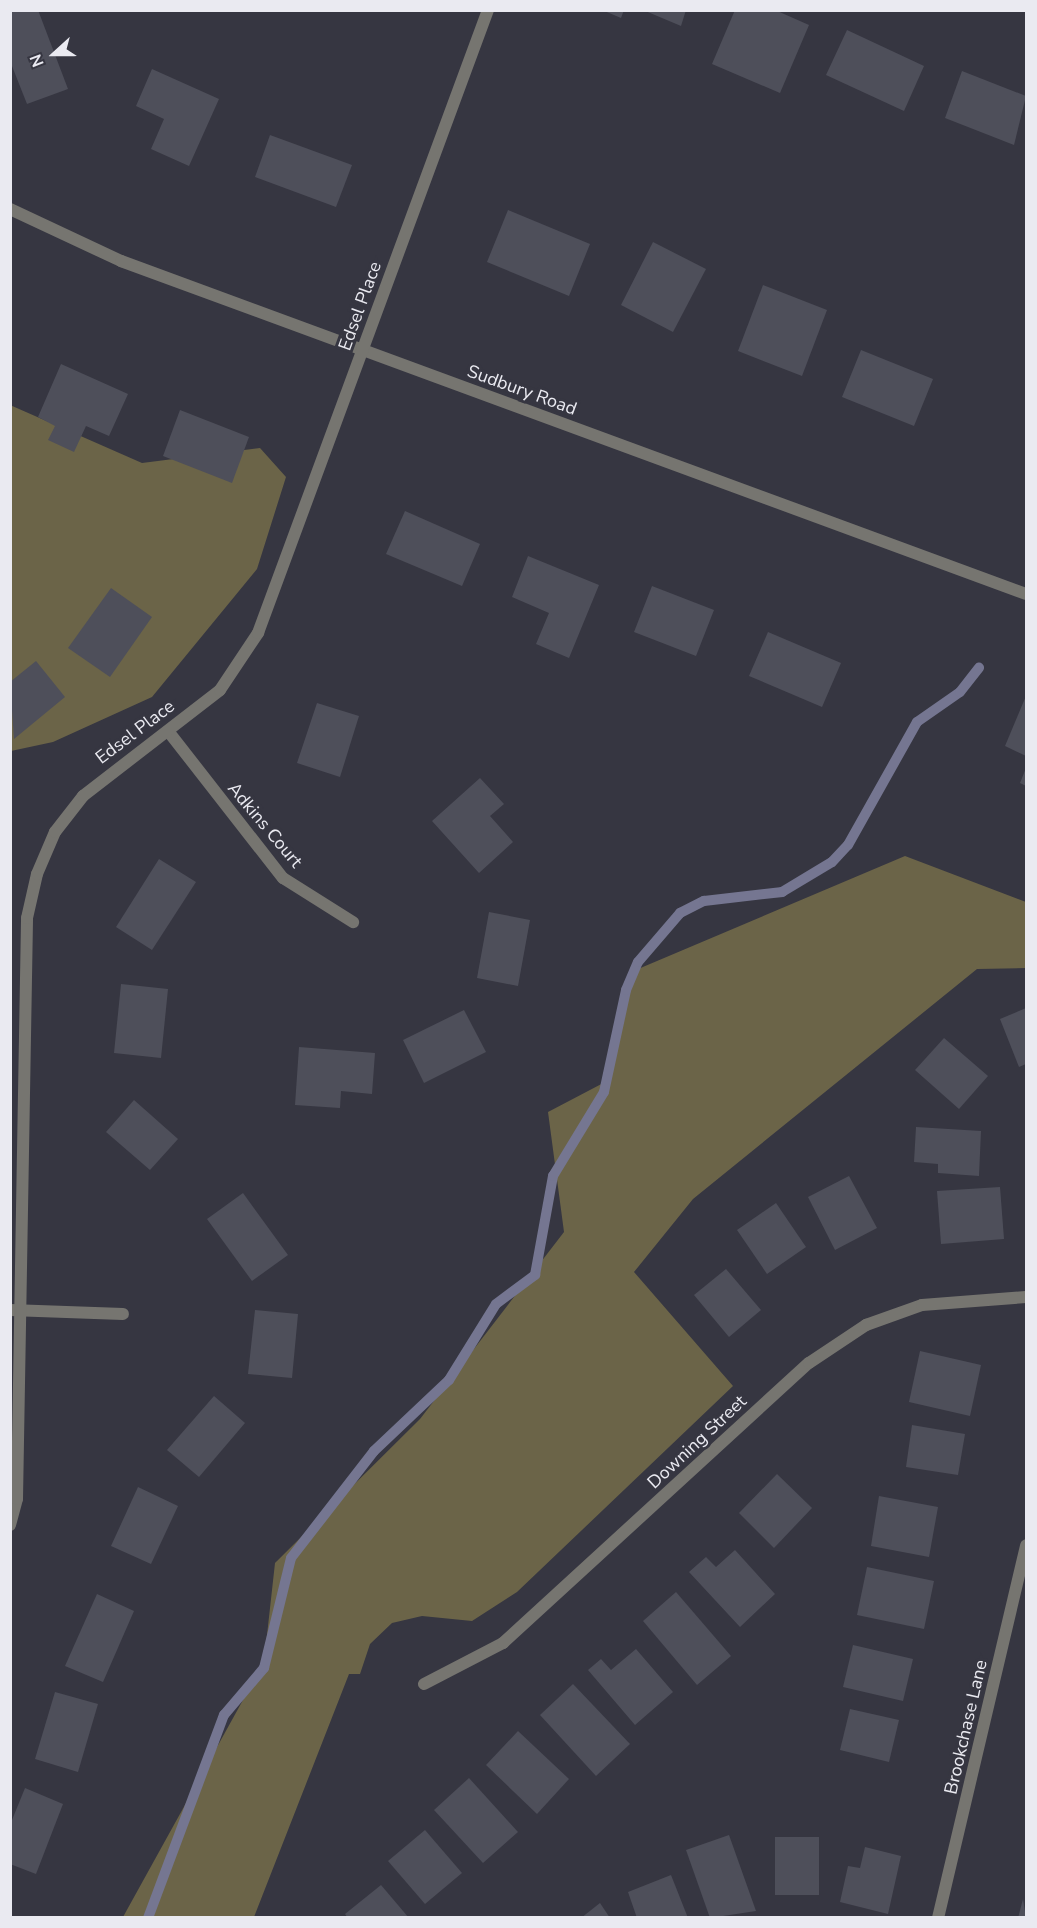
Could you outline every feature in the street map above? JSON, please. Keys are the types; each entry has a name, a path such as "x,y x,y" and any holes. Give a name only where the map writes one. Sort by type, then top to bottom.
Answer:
{"street":[{"name":"Edsel Place","path":"10,1526 17,1499 15,1310 31,896 55,832 83,795 220,690 258,633 488,10"},
{"name":"Sudbury Road","path":"10,209 121,261 1026,594"},
{"name":"Adkins Court","path":"168,731 283,878 353,922"},
{"name":"Downing Street","path":"424,1684 503,1643 809,1363 866,1325 922,1305 1026,1298"},
{"path":"15,1310 123,1314"},
{"name":"Brookchase Lane","path":"938,1917 1026,1545"}],"shaded area":[{"path":"10,405 142,463 260,448 286,477 257,569 152,697 53,742 11,751"},
{"path":"905,856 1026,902 1026,968 977,969 693,1199 634,1272 733,1386 517,1592 472,1621 422,1616 392,1623 370,1644 360,1674 349,1674 254,1917 123,1917 264,1662 275,1563 420,1419 564,1232 548,1112 609,1080 631,972"}],"building":[{"path":"10,10 38,10 68,89 27,104 10,61"},
{"path":"602,10 624,10 621,18"},
{"path":"643,10 686,10 681,26"},
{"path":"735,10 775,10 809,25 780,93 712,64"},
{"path":"847,30 924,66 904,111 826,75"},
{"path":"152,69 219,99 189,166 151,149 164,119 136,106"},
{"path":"962,71 1026,96 1014,145 945,118"},
{"path":"270,135 352,165 336,207 255,177"},
{"path":"508,210 590,244 569,296 487,262"},
{"path":"653,242 706,269 673,332 621,305"},
{"path":"763,285 827,310 802,376 738,351"},
{"path":"861,350 933,379 914,426 842,397"},
{"path":"61,364 128,394 109,436 86,426 74,452 48,440 55,426 38,417"},
{"path":"180,410 249,437 232,483 163,456"},
{"path":"405,511 480,544 462,586 386,554"},
{"path":"528,556 599,585 569,658 536,644 549,613 512,597"},
{"path":"652,586 714,610 696,656 634,632"},
{"path":"111,588 152,617 110,677 68,648"},
{"path":"768,632 841,663 822,707 749,676"},
{"path":"36,661 65,697 14,739 10,682"},
{"path":"1026,696 1026,756 1005,746"},
{"path":"317,703 359,716 340,777 297,763"},
{"path":"1026,768 1026,786 1020,783"},
{"path":"480,778 504,804 490,816 513,842 479,873 432,821"},
{"path":"159,859 196,882 152,950 116,927"},
{"path":"489,912 530,920 518,986 477,978"},
{"path":"121,984 168,989 161,1058 114,1053"},
{"path":"1026,1008 1026,1064 1019,1067 1000,1019"},
{"path":"464,1010 486,1052 424,1083 403,1040"},
{"path":"944,1038 988,1076 959,1109 915,1070"},
{"path":"299,1047 375,1053 372,1094 341,1091 340,1108 295,1105"},
{"path":"134,1100 178,1139 150,1170 106,1132"},
{"path":"916,1127 981,1131 979,1176 938,1173 938,1164 914,1162"},
{"path":"849,1176 877,1228 835,1250 808,1197"},
{"path":"1000,1187 1004,1239 941,1244 937,1191"},
{"path":"243,1193 288,1255 252,1281 207,1219"},
{"path":"776,1203 806,1247 767,1274 737,1230"},
{"path":"726,1269 761,1310 729,1337 694,1295"},
{"path":"255,1310 298,1314 292,1378 248,1374"},
{"path":"920,1351 981,1365 970,1416 909,1402"},
{"path":"214,1396 245,1423 199,1477 167,1450"},
{"path":"912,1425 965,1434 958,1475 906,1467"},
{"path":"777,1474 812,1508 774,1548 739,1513"},
{"path":"138,1487 178,1506 151,1564 111,1546"},
{"path":"879,1496 938,1507 929,1557 871,1546"},
{"path":"735,1550 775,1594 740,1627 689,1572 706,1557 716,1567"},
{"path":"867,1567 934,1581 924,1629 857,1615"},
{"path":"676,1592 731,1656 697,1685 643,1621"},
{"path":"97,1594 134,1611 103,1682 65,1666"},
{"path":"853,1645 913,1659 903,1701 843,1687"},
{"path":"636,1649 673,1692 635,1725 588,1670 601,1659 611,1670"},
{"path":"573,1684 630,1744 596,1776 540,1715"},
{"path":"55,1692 98,1704 78,1772 35,1759"},
{"path":"850,1709 899,1720 889,1762 840,1750"},
{"path":"518,1731 569,1779 537,1814 486,1765"},
{"path":"469,1778 518,1832 483,1863 434,1810"},
{"path":"25,1788 63,1804 36,1874 10,1864 10,1825"},
{"path":"425,1830 462,1873 425,1904 388,1861"},
{"path":"729,1835 756,1911 710,1918 686,1850"},
{"path":"775,1837 819,1837 819,1895 775,1895"},
{"path":"865,1847 901,1856 888,1914 840,1902 848,1866 860,1868"},
{"path":"671,1875 688,1918 637,1918 628,1892"},
{"path":"381,1885 409,1918 348,1918 345,1914"},
{"path":"1023,1899 1026,1918 1018,1918"},
{"path":"600,1903 610,1918 581,1918"}],"waterway":[{"path":"148,1918 224,1715 264,1668 291,1558 374,1451 449,1380 496,1304 535,1275 553,1176 604,1092 626,990 638,962 680,913 704,901 782,892 832,862 848,845 917,722 960,692 979,668"}]}
